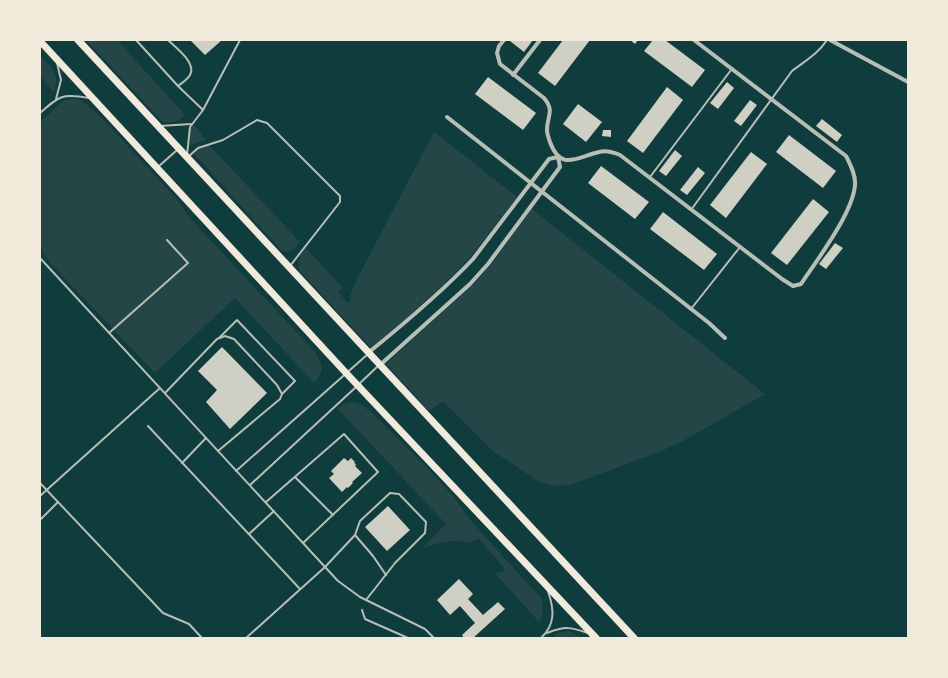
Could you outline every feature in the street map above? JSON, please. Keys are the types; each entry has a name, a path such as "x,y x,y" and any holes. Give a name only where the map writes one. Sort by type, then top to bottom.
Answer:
{"highway":[{"path":"78,40 634,638"},
{"path":"40,41 347,374 594,636"}],"street":[{"path":"379,365 470,284 488,264 560,167 558,157 553,149 547,130 550,109 549,104 544,98 500,64 497,52 499,46 504,40"},
{"path":"513,75 540,40"},
{"path":"368,353 406,322 473,259 549,159 558,157 563,160 575,160 600,151 609,151 620,155 782,279 793,286 801,284 834,234 851,203 856,184 852,167 846,156 731,70 694,40"},
{"path":"830,40 908,82"},
{"path":"447,117 691,309 725,338"}],"lane":[{"path":"136,40 178,86 203,110"},
{"path":"168,40 191,64 192,69 190,74 178,86"},
{"path":"187,158 188,135 191,124 203,110 240,40"},
{"path":"691,210 792,71 814,56 827,40"},
{"path":"40,113 56,98 61,80 56,58"},
{"path":"649,178 731,70"},
{"path":"56,98 73,95 94,99"},
{"path":"187,158 198,148 223,140 257,120 267,123 340,196 340,202 289,267"},
{"path":"157,126 191,124"},
{"path":"157,168 178,149"},
{"path":"109,333 188,264 167,240"},
{"path":"691,309 740,247"},
{"path":"40,258 338,581 360,597 425,629 434,638"},
{"path":"165,393 237,320 295,381 282,394 280,400 218,451"},
{"path":"217,339 225,336 234,339 277,385 282,394"},
{"path":"236,471 347,374 368,353"},
{"path":"250,485 379,365"},
{"path":"40,496 160,388"},
{"path":"148,426 300,589"},
{"path":"266,502 344,434 378,472 303,543"},
{"path":"182,463 206,438"},
{"path":"295,477 333,515"},
{"path":"40,483 163,613 189,624 202,638"},
{"path":"246,638 325,567 355,534 360,521 390,493 399,494 426,522 426,533 394,563 366,600"},
{"path":"40,520 58,502"},
{"path":"249,534 274,511"},
{"path":"355,534 386,575"},
{"path":"541,638 547,632 552,617 553,606 546,585"},
{"path":"362,610 365,619 408,638"},
{"path":"547,632 560,628 574,628 594,636"}],"shaded area":[{"path":"86,40 117,40 185,115 175,122 163,122"},
{"path":"40,55 51,67 56,76 56,86 54,92 40,76"},
{"path":"71,99 81,100 101,117 175,197 189,217 315,352 322,368 318,379 314,383 235,298 155,373 50,263 44,255 40,244 40,122 63,101"},
{"path":"193,123 206,140 190,145 190,129"},
{"path":"434,132 517,197 468,260 405,319 371,348 299,270 298,264 306,248 342,287 339,293 348,303 350,302 351,293 355,283"},
{"path":"209,145 300,242 294,249 288,252 282,251 194,154 197,149"},
{"path":"532,209 765,394 683,441 659,452 570,485 553,486 539,482 493,451 443,401 429,411 386,364 476,282 493,262"},
{"path":"351,402 360,404 371,412 424,464 452,495 471,521 540,597 543,610 539,622 495,573 504,571 504,568 479,539 468,543 456,541 444,542 421,549 446,524 338,409 344,404"},
{"path":"568,631 582,638 556,638 554,635"}],"building":[{"path":"190,40 222,40 205,55"},
{"path":"533,40 524,52 510,41"},
{"path":"563,40 590,40 555,86 538,73"},
{"path":"630,40 638,40 635,44"},
{"path":"653,40 665,40 705,70 692,87 644,51"},
{"path":"488,77 536,113 523,130 475,94"},
{"path":"727,82 734,88 718,109 710,103"},
{"path":"667,87 683,100 643,153 627,141"},
{"path":"750,100 757,105 741,126 734,121"},
{"path":"578,104 602,122 586,142 563,124"},
{"path":"822,119 842,135 837,142 816,126"},
{"path":"603,130 611,130 611,137 602,136"},
{"path":"789,135 836,171 823,188 776,152"},
{"path":"675,150 682,156 666,176 659,171"},
{"path":"751,152 767,164 726,218 710,205"},
{"path":"601,166 649,202 635,219 588,183"},
{"path":"698,167 705,173 687,195 680,190"},
{"path":"813,199 829,212 787,265 771,253"},
{"path":"663,212 717,254 704,270 650,229"},
{"path":"835,243 843,248 826,269 819,264"},
{"path":"222,347 267,393 230,429 206,402 217,390 198,371"},
{"path":"344,458 348,461 351,458 355,462 355,466 362,473 348,488 347,487 342,492 329,478 334,474 331,471"},
{"path":"388,506 410,530 387,551 365,527"},
{"path":"459,579 473,594 468,599 483,615 498,602 505,609 473,638 464,638 462,635 475,623 460,606 450,615 437,600"}]}
